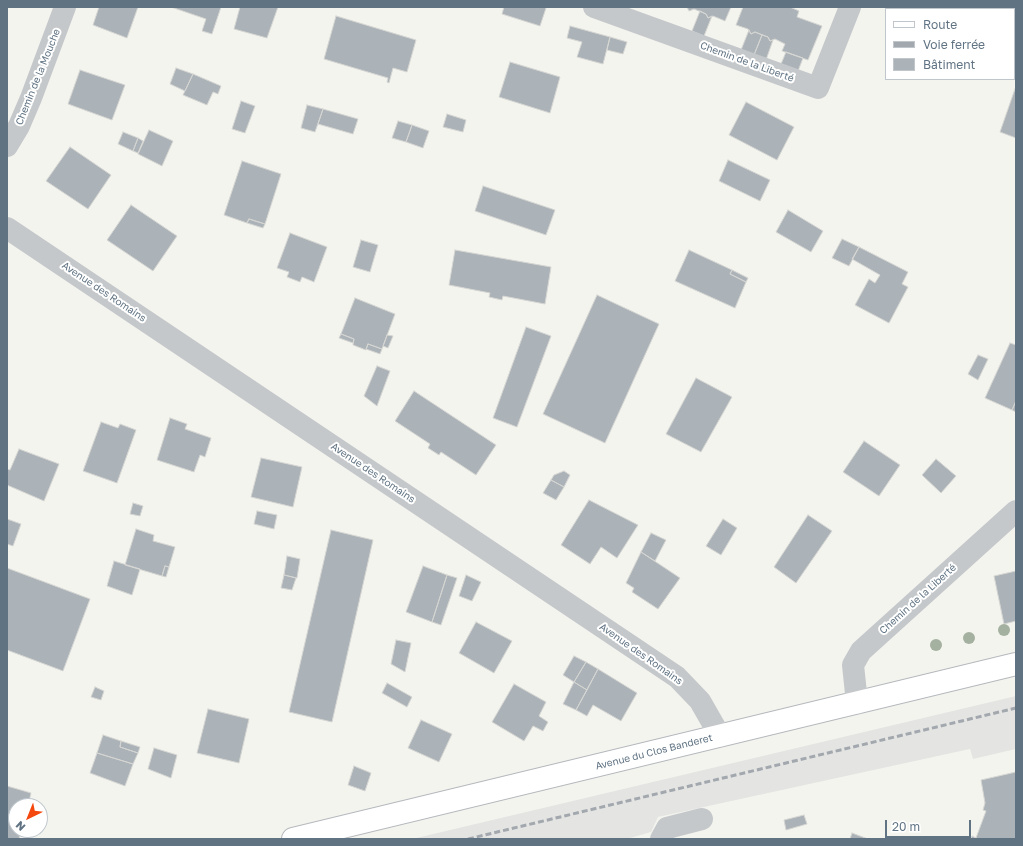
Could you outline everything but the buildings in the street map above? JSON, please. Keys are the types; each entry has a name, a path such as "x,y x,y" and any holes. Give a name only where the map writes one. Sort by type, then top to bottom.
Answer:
{"main road":[{"name":"Avenue du Clos Banderet","path":"293,839 1016,664"}],"street":[{"name":"Chemin de la Mouche","path":"7,146 19,126 31,98 65,7"},
{"name":"Chemin de la Liberté","path":"594,7 818,88 850,7"},
{"name":"Avenue des Romains","path":"7,228 677,677 700,701 720,736"},
{"name":"Chemin de la Liberté","path":"857,703 853,666 861,651 1016,510"},
{"path":"661,839 667,828 702,819"}],"shaded area":[{"path":"1016,696 1016,749 973,759 970,749 658,817 651,832 627,839 412,839"}],"railway":[{"path":"468,839 1016,708"}]}
